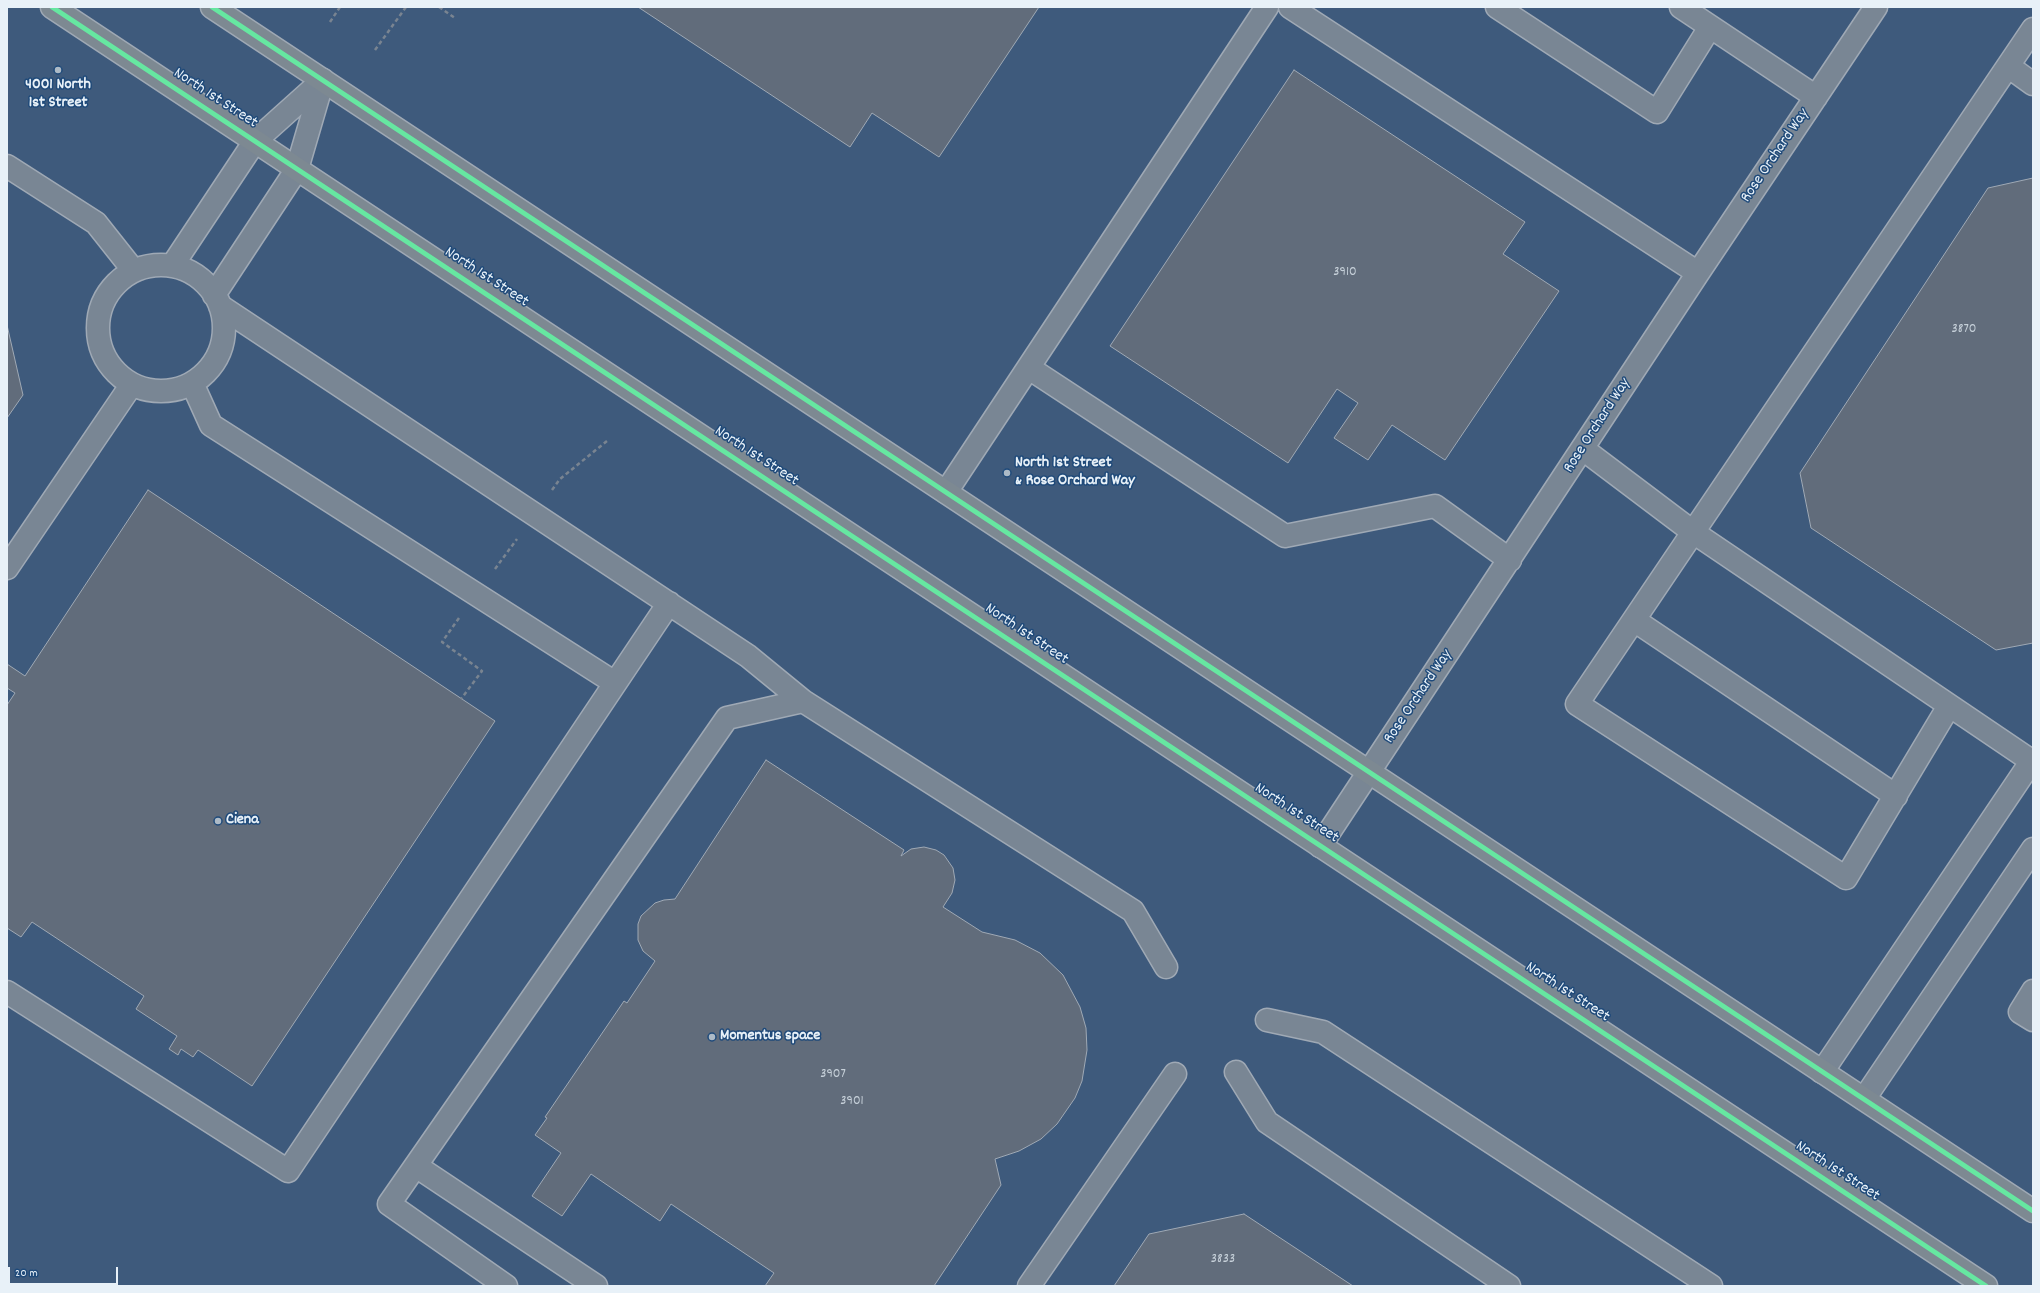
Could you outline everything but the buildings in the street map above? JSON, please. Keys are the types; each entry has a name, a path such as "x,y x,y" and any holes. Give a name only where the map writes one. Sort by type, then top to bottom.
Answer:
{"main road":[{"name":"North 1st Street","path":"52,7 1986,1286"},
{"path":"212,7 2033,1211"}],"street":[{"path":"946,492 1267,7"},
{"path":"1290,7 1698,273"},
{"path":"1497,7 1657,112 1710,27"},
{"path":"1681,7 1816,97"},
{"name":"Rose Orchard Way","path":"1320,846 1583,450 1698,273 1876,7"},
{"path":"1949,706 1846,878 1577,704 2033,29"},
{"path":"2008,66 2033,84"},
{"path":"172,266 255,141 323,80"},
{"path":"323,80 297,170 217,300 224,330 218,355 203,375 192,383 181,388 162,391 143,389 132,384 116,372 105,357 98,333 98,320 106,296 114,286 134,271 159,265 172,266 182,269 200,279 217,300 748,656 803,701 1133,911 1166,967"},
{"path":"7,166 96,223 134,271"},
{"path":"1029,368 1285,536 1435,506 1510,560"},
{"path":"192,383 211,425 615,683"},
{"path":"7,568 132,384"},
{"path":"1583,450 1693,532 1949,706 2033,761 1822,1072"},
{"path":"7,992 288,1171 669,603"},
{"path":"1634,620 1896,796"},
{"path":"506,1286 389,1204 727,718 803,701"},
{"path":"1864,1099 2033,849"},
{"path":"2033,991 2020,1012 2033,1020"},
{"path":"1267,1020 1323,1032 1711,1286"},
{"path":"1236,1072 1267,1122 1509,1286"},
{"path":"1029,1286 1175,1074"},
{"path":"416,1166 596,1286"}],"path":[{"path":"330,22 340,7"},
{"path":"376,50 406,7"},
{"path":"439,7 455,18"},
{"path":"461,698 482,671 442,642 560,479 607,441"}],"shaded area":[{"path":"7,7 2033,7 2033,1286 7,1286"}],"cycle path":[{"path":"52,7 1986,1286"},
{"path":"212,7 2033,1211"}],"place":[{"name":"4001 North 1st Street","path":"58,70"},
{"name":"North 1st Street & Rose Orchard Way","path":"1007,473"},
{"name":"Ciena","path":"218,821"},
{"name":"Momentus space","path":"712,1037"}]}
